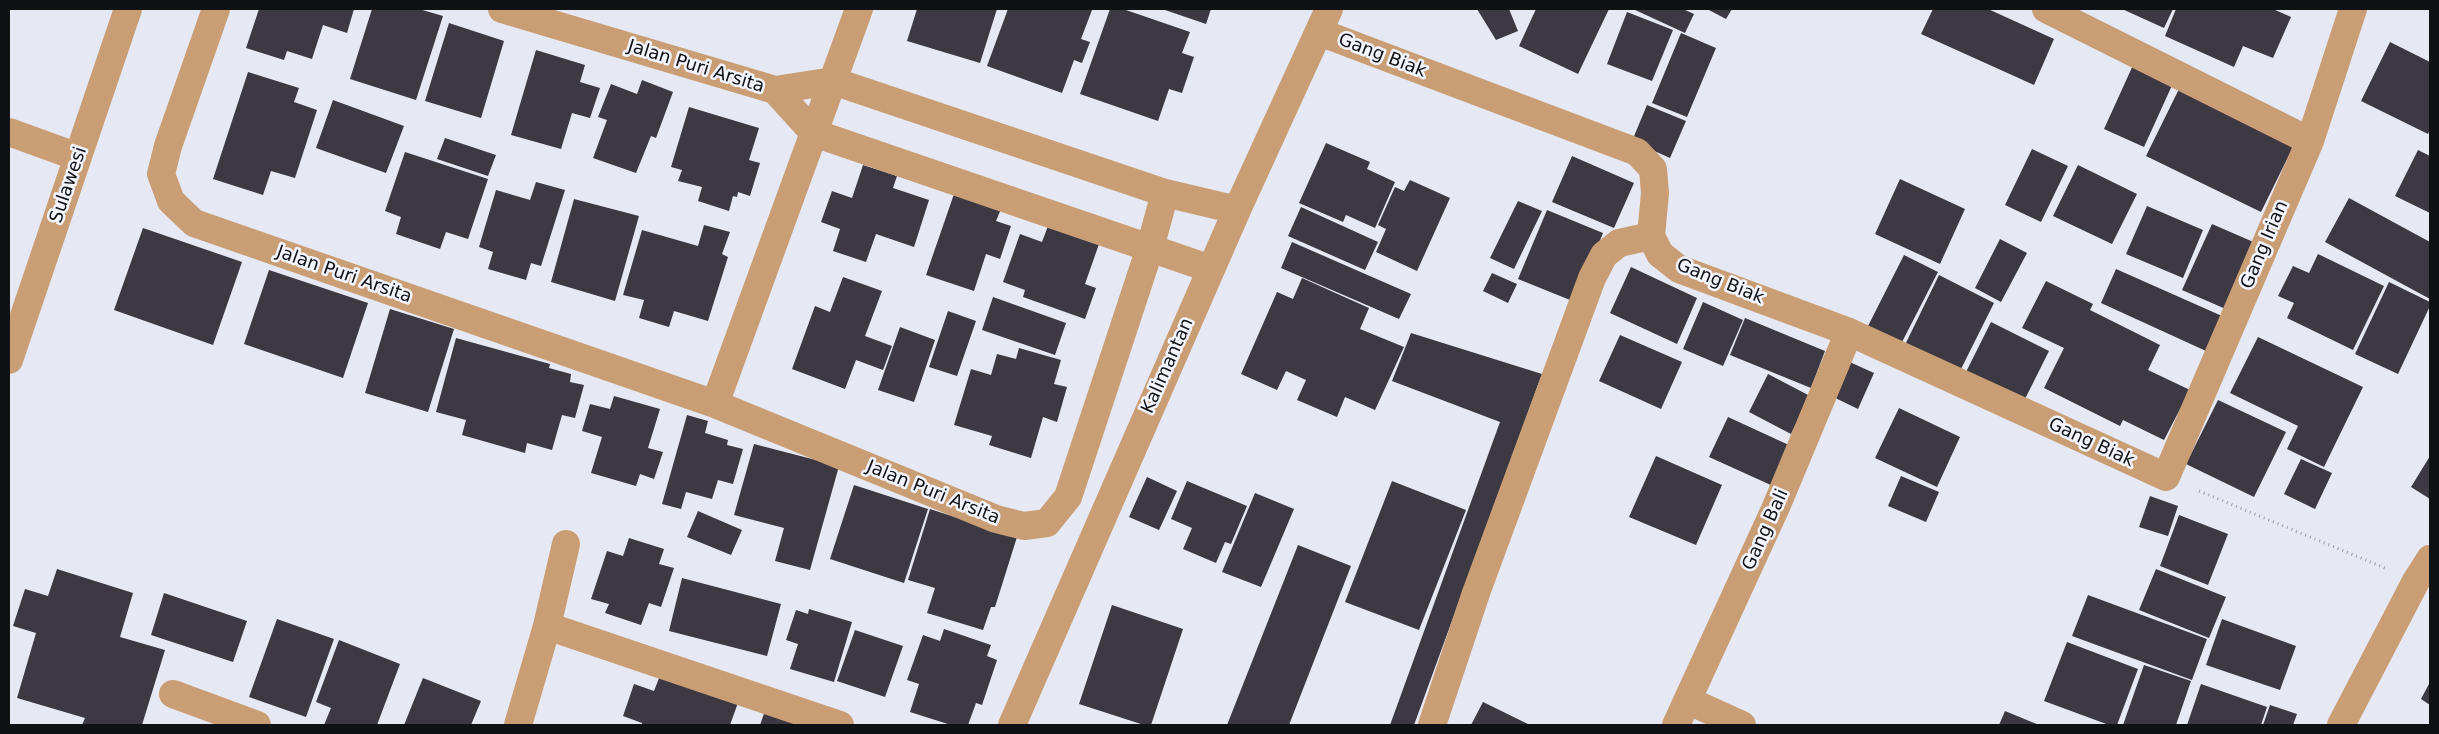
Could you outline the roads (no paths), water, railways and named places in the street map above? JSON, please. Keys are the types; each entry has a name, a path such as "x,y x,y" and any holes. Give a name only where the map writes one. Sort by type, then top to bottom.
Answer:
{"street":[{"name":"Sulawesi","path":"9,360 128,9"},
{"name":"Jalan Puri Arsita","path":"216,9 168,146 161,174 171,201 194,223 715,404 996,520 1024,526 1047,523 1068,497 1150,248 1165,193"},
{"name":"Jalan Puri Arsita","path":"502,9 775,90 833,81 1165,193 1237,210"},
{"path":"715,404 859,9"},
{"path":"2046,9 2310,141"},
{"name":"Gang Irian","path":"2166,477 2310,141 2353,9"},
{"name":"Kalimantan","path":"1012,725 1237,210 1324,20"},
{"name":"Gang Biak","path":"1324,20 1637,152 1653,169 1655,194 1651,236 1660,254 1679,268 1849,332 2166,477"},
{"name":"Jalan Puri Arsita","path":"775,90 814,133 1211,269"},
{"path":"9,132 78,156"},
{"path":"1432,725 1476,593 1592,278 1604,255 1619,243 1651,236"},
{"name":"Gang Bali","path":"1676,725 1689,701 1776,508 1849,332"},
{"path":"518,725 547,626 566,544"},
{"path":"2341,725 2423,570"},
{"path":"547,626 840,725"},
{"path":"173,694 257,725"},
{"path":"1689,701 1742,725"}]}
